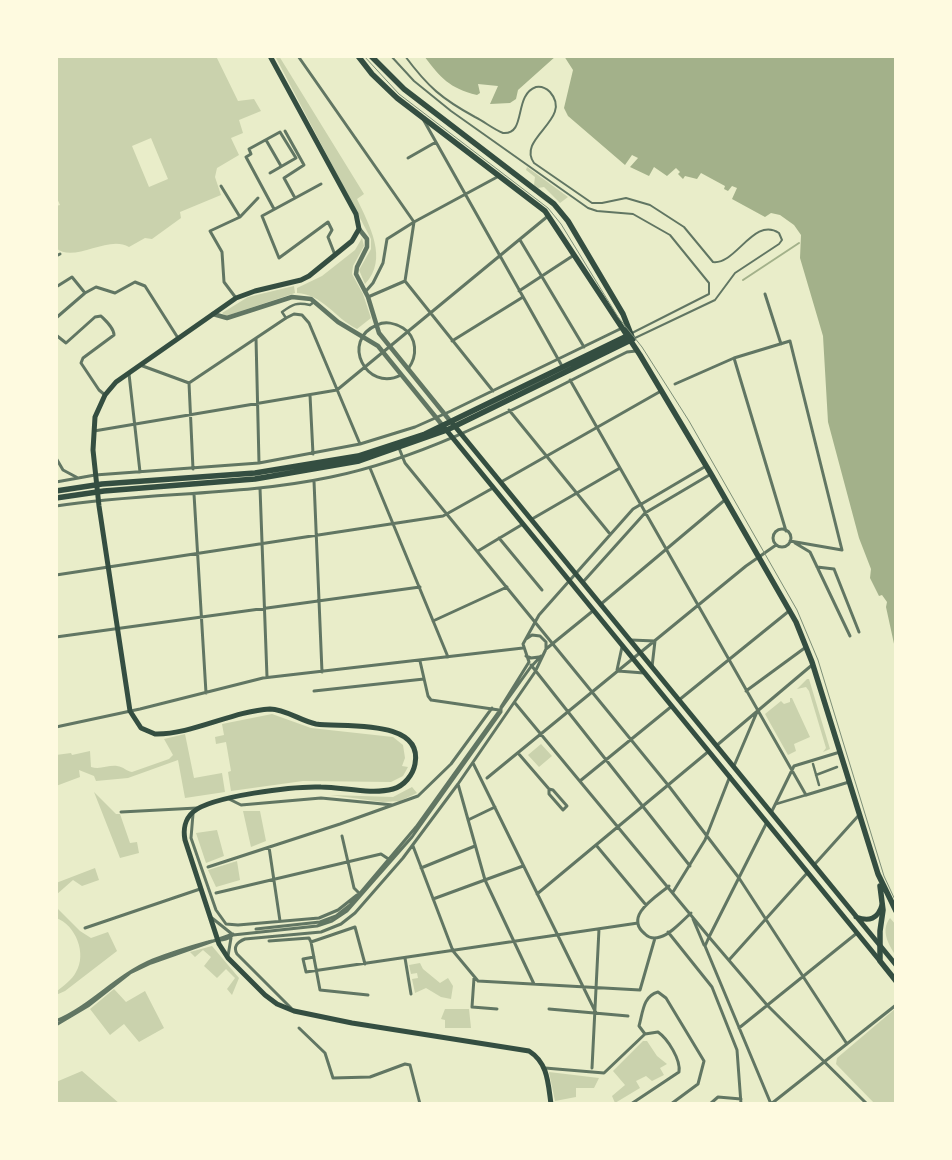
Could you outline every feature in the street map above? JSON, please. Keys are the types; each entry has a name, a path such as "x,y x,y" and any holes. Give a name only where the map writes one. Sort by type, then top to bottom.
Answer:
{"main road":[{"path":"270,56 356,214 359,229 352,241 305,279 255,290 236,298 129,372 105,395 95,417 93,431 95,475 107,567 130,711 134,720 142,729 158,734 274,709 317,724 392,730 406,738 415,754 415,764 409,777 402,784 392,789 310,787 229,799 195,810 186,822 184,837 217,940 228,958 271,1000 294,1011 352,1023 524,1049 539,1058 545,1068 552,1104"},
{"path":"358,56 386,88 423,119 549,215 620,329 632,343 712,474 791,610 813,664 878,874 896,911"},
{"path":"371,56 404,89 554,204 568,221 623,314 632,343"},
{"path":"56,498 97,492 273,477 360,461 399,448 445,428 563,368 632,343"},
{"path":"453,424 632,343"},
{"path":"453,424 896,965"},
{"path":"445,428 896,980"},
{"path":"56,491 96,485 238,475 320,464 397,444 445,428"},
{"path":"569,580 582,583"},
{"path":"878,874 882,901 880,961"},
{"path":"856,917 865,920 872,919 878,913 882,901"}],"street":[{"path":"298,56 414,222 405,282 493,391"},
{"path":"423,119 563,368"},
{"path":"285,131 304,165 284,178 295,198"},
{"path":"270,173 296,158 280,132 249,149 252,154 246,157 274,209"},
{"path":"266,140 281,166"},
{"path":"408,158 436,142"},
{"path":"366,290 374,283 383,263 387,239 414,222 499,176"},
{"path":"321,184 262,216 279,258 328,222 332,230 328,237 335,255"},
{"path":"221,186 240,217"},
{"path":"236,298 224,282 222,252 210,231 240,217 258,198"},
{"path":"93,431 337,390 549,215"},
{"path":"359,229 368,243 356,274 366,290 375,323 382,338 453,424"},
{"path":"520,240 584,347"},
{"path":"519,291 574,255"},
{"path":"56,287 72,277 85,293"},
{"path":"56,318 85,293 96,287 115,293 135,282 145,286 178,338"},
{"path":"368,297 405,282"},
{"path":"765,294 781,344"},
{"path":"213,314 227,318 296,296 315,301 338,322 374,342 445,428"},
{"path":"452,341 523,297"},
{"path":"286,318 282,312 292,304 300,302 310,305 315,301"},
{"path":"189,383 286,318 294,314 302,315 309,323 360,444"},
{"path":"56,335 66,343 98,316 101,316 113,330 112,337 84,358 81,363 99,390 105,395"},
{"path":"401,375 392,378 382,378 363,370 358,350 361,335 375,323 393,324 410,331"},
{"path":"56,482 95,475 259,463 360,444 436,418 620,329"},
{"path":"408,369 413,360 415,350 410,331"},
{"path":"256,338 259,463"},
{"path":"488,778 633,658 776,545 784,546 790,541 842,550 790,341 734,358 675,384"},
{"path":"56,506 98,500 260,488 314,481 370,468 453,438 627,352 632,343"},
{"path":"734,358 786,531 790,535 790,541"},
{"path":"140,364 189,383"},
{"path":"129,372 140,472"},
{"path":"570,380 806,795"},
{"path":"189,383 193,469"},
{"path":"500,482 661,391"},
{"path":"310,395 313,454"},
{"path":"509,410 610,534"},
{"path":"399,448 402,458 447,515 631,739 707,835 739,878 847,1044"},
{"path":"56,458 64,470 79,478"},
{"path":"690,866 567,713 530,664 523,648 524,641 535,621 551,601 574,573 640,504 707,466"},
{"path":"370,468 448,657"},
{"path":"531,520 620,468"},
{"path":"582,583 645,513 712,474"},
{"path":"314,481 318,536 322,672"},
{"path":"56,575 447,515 494,487"},
{"path":"260,488 267,678"},
{"path":"194,494 206,693"},
{"path":"600,605 726,499"},
{"path":"478,551 524,524"},
{"path":"776,545 773,540 776,532 786,531"},
{"path":"499,538 542,590"},
{"path":"790,541 810,552 850,636"},
{"path":"817,567 834,569 859,632"},
{"path":"56,637 420,587"},
{"path":"434,621 507,587"},
{"path":"547,597 551,601"},
{"path":"56,1023 86,1004 130,970 163,956 249,930 326,920 347,908 390,860 446,787 530,664 594,610"},
{"path":"679,700 791,610"},
{"path":"524,641 532,635 542,637 553,644"},
{"path":"294,1011 237,954 237,944 245,940 318,932 341,924 355,913 413,845 515,703 536,672 546,649 542,637"},
{"path":"630,640 656,641"},
{"path":"652,668 656,641"},
{"path":"617,671 623,645"},
{"path":"746,691 807,647"},
{"path":"56,727 267,678 523,648"},
{"path":"526,656 532,658 541,656"},
{"path":"420,661 431,700 500,710"},
{"path":"716,746 813,664"},
{"path":"617,671 645,674"},
{"path":"314,691 424,678"},
{"path":"515,703 767,1005 867,1104"},
{"path":"580,781 672,706"},
{"path":"208,867 418,796 456,758 492,708"},
{"path":"211,918 233,935 316,926 332,921 348,911 415,832 476,750 500,710"},
{"path":"733,767 757,711"},
{"path":"538,894 709,751"},
{"path":"771,813 794,766 840,752"},
{"path":"518,753 549,789 553,790 567,806 563,810 549,794 549,789"},
{"path":"473,763 596,1013"},
{"path":"813,764 820,785"},
{"path":"816,775 837,767"},
{"path":"673,892 707,835 730,776"},
{"path":"776,804 849,782"},
{"path":"458,784 485,880 534,984"},
{"path":"229,799 241,805 320,798 395,805"},
{"path":"468,820 495,807"},
{"path":"121,812 195,810 191,838 214,906 223,922 230,925 324,916 360,894"},
{"path":"814,866 859,815"},
{"path":"705,946 767,821"},
{"path":"342,836 354,888 360,894"},
{"path":"413,845 453,951 474,978 478,980 583,988 640,990 655,938"},
{"path":"596,845 646,905"},
{"path":"421,868 475,846"},
{"path":"268,847 280,921"},
{"path":"216,893 381,854 390,860"},
{"path":"433,899 524,866"},
{"path":"729,960 808,872"},
{"path":"668,886 646,905 638,915 638,923 645,934 655,938 668,932 691,913"},
{"path":"85,928 200,889"},
{"path":"691,913 771,1104 895,1006"},
{"path":"314,957 303,959 306,972 638,923"},
{"path":"311,942 355,927 365,964"},
{"path":"592,1068 599,929"},
{"path":"668,932 712,987 737,1050 741,1104"},
{"path":"739,1028 857,932"},
{"path":"228,958 228,945 233,935"},
{"path":"269,942 309,938 320,990 368,995"},
{"path":"56,1023 88,1006 126,976 164,959 217,940"},
{"path":"405,958 411,994"},
{"path":"474,978 472,1006 497,1009"},
{"path":"645,1034 639,1026 646,1000 650,994 658,992 666,998 704,1061 698,1084 671,1104"},
{"path":"549,1009 628,1016"},
{"path":"299,1028 325,1053 333,1078 370,1077 405,1064 410,1065 420,1104"},
{"path":"545,1068 604,1073 645,1034 658,1032 664,1037 680,1062 680,1069 675,1077 632,1103"},
{"path":"710,1104 718,1097 741,1099"}],"lane":[{"path":"392,56 414,81 451,111 588,208 597,211 633,214 677,241 709,283 709,294 632,343"},
{"path":"405,56 424,81 439,96 459,110 503,133 508,134 515,129 523,97 527,92 536,87 546,89 554,99 556,109 553,119 532,146 530,154 534,163 592,202 602,203 626,198 650,204 684,227 713,262 724,260 748,240 764,231 770,229 779,233 782,240 779,244 735,272 715,300 632,343"}],"shaded area":[{"path":"56,56 216,56 238,101 254,99 261,111 239,120 243,133 231,138 239,155 217,168 215,177 221,195 180,212 181,218 152,239 145,238 129,247 121,244 111,244 72,253 63,252 56,248 56,206 60,205 56,196","holes":["151,138 168,179 149,187 132,146"]},
{"path":"275,56 279,56 364,194 357,199 371,231 376,253 376,264 365,284 359,270 371,249 371,239"},
{"path":"424,56 556,56 518,90 516,99 510,103 490,104 498,86 478,84 480,93 477,95 459,89 446,81"},
{"path":"564,56 896,56 896,653 886,607 887,602 882,595 879,596 870,578 871,569 859,538 828,422 823,336 800,258 801,235 794,225 780,215 771,213 765,217 732,199 737,188 732,186 728,191 724,189 725,186 701,173 697,179 685,176 683,179 678,174 680,172 676,168 667,176 654,167 649,176 630,167 638,158 632,155 625,165 568,116 564,108 573,70"},
{"path":"527,167 568,197 560,203 544,187 538,188 534,185 535,177 526,170"},
{"path":"362,238 364,246 353,266 352,274 363,294 371,318 357,329 321,302 306,294 297,293 297,288 322,276 355,250"},
{"path":"294,286 295,293 226,316 222,313 248,297"},
{"path":"809,679 830,749 823,752 826,748 809,691 806,687 797,689"},
{"path":"790,698 792,698 810,737 794,744 796,751 788,755 765,714 781,701 784,704 790,702"},
{"path":"272,714 311,728 393,737 403,745 405,758 402,766 408,767 403,776 391,782 303,781 231,791 228,772 231,771 226,742 216,744 215,737 224,735 222,724"},
{"path":"185,734 194,778 222,773 225,792 185,798 178,760 128,778 96,781 94,776 79,770 80,777 56,786 56,755 71,753 72,755 90,751 91,767 117,766 132,772 169,759 173,755 164,739"},
{"path":"541,744 552,756 539,767 528,755"},
{"path":"412,787 417,793 400,801 383,802 330,795 393,797"},
{"path":"94,792 116,814 120,814 130,843 137,842 139,853 120,858"},
{"path":"243,811 260,811 266,841 251,847"},
{"path":"217,830 224,856 206,863 196,833"},
{"path":"237,861 240,880 216,887 208,870"},
{"path":"95,868 99,880 82,886 73,880 56,895 56,883"},
{"path":"56,907 80,931 91,938 108,932 117,951 65,991 56,995 56,992 74,975 79,965 80,949 74,933 56,918"},
{"path":"890,918 896,925 896,956 888,943 886,933 887,923"},
{"path":"212,946 239,978 232,995 227,989 235,978 226,969 217,978 204,966 211,957 203,950 195,957 190,952"},
{"path":"420,963 423,969 440,983 448,978 453,986 451,999 441,997 426,988 415,993 412,979 418,978 417,973 411,974 409,965"},
{"path":"114,989 126,1002 145,991 164,1028 139,1042 124,1024 110,1035 90,1009"},
{"path":"896,1008 896,1104 875,1104 836,1064 837,1058"},
{"path":"445,1009 469,1009 471,1028 445,1028 445,1020 441,1019"},
{"path":"643,1041 647,1041 657,1056 667,1064 660,1068 664,1075 652,1081 646,1076 636,1081 640,1088 615,1103 612,1096 625,1085 613,1071"},
{"path":"82,1071 120,1104 56,1104 56,1082"},
{"path":"549,1072 599,1078 594,1088 576,1088 576,1097 555,1101"}],"waterway":[{"path":"743,280 799,243"}],"tram line":[{"path":"364,56 399,94 548,208 561,224 618,317 642,347 689,421 797,610 818,660 884,876 896,902"}]}
